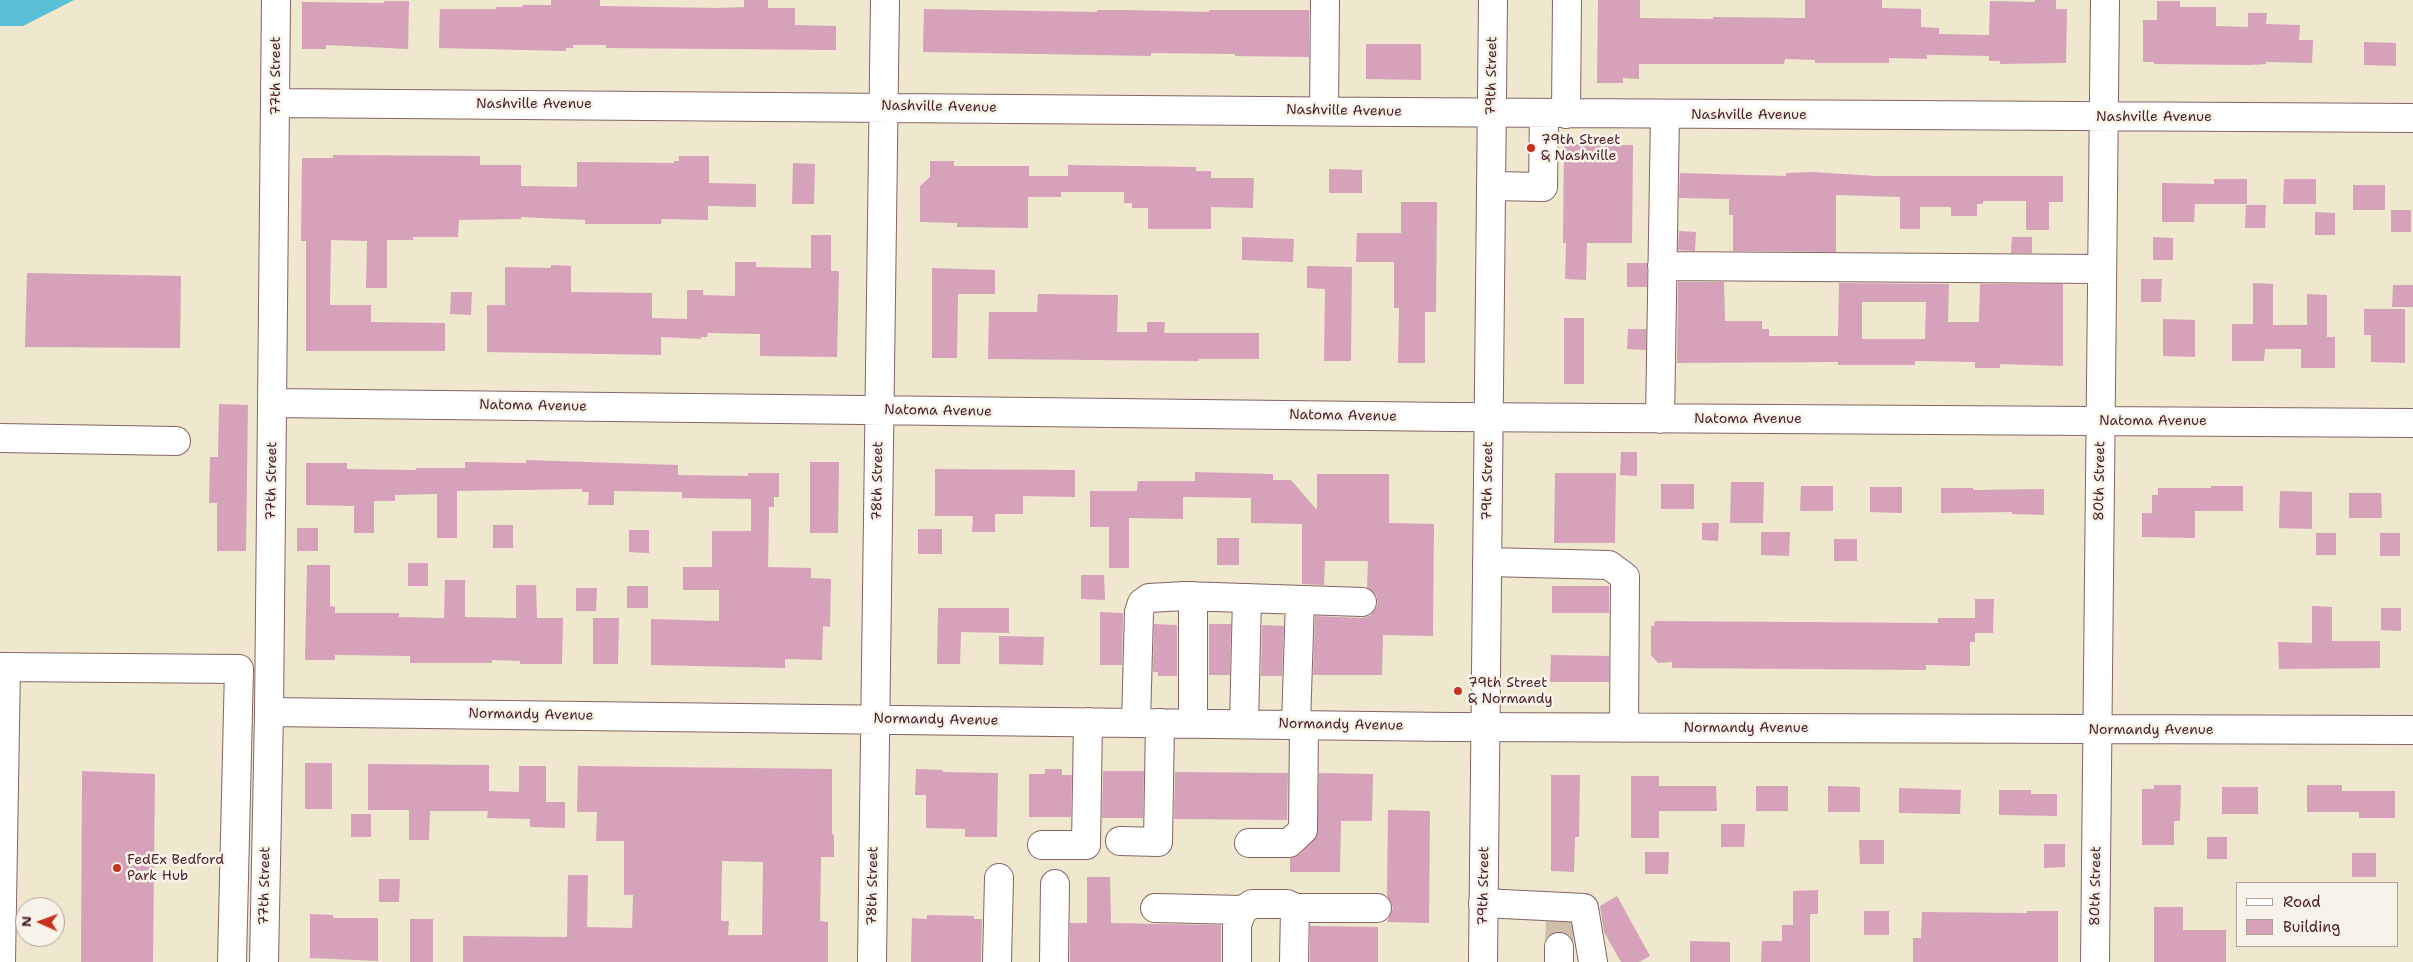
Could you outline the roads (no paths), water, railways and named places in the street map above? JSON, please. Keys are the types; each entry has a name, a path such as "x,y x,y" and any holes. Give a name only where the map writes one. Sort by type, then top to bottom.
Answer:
{"street":[{"name":"77th Street","path":"264,962 273,402 276,0"},
{"name":"78th Street","path":"872,962 885,0"},
{"path":"1324,111 1325,0"},
{"name":"79th Street","path":"1483,962 1493,0"},
{"path":"1491,186 1544,186 1555,114 1567,0"},
{"name":"80th Street","path":"2095,962 2105,0"},
{"name":"Nashville Avenue","path":"275,103 883,106 1492,114 2413,118"},
{"path":"1660,419 1664,114"},
{"path":"1662,266 2102,269"},
{"name":"Natoma Avenue","path":"273,402 1489,418 2413,423"},
{"path":"0,438 176,441"},
{"path":"1487,562 1609,565 1625,577 1624,728"},
{"path":"1193,724 1194,596"},
{"path":"1120,841 1158,842 1139,612 1142,603 1149,598 1194,596 1362,602"},
{"path":"1244,724 1247,598"},
{"path":"1250,843 1289,843 1303,830 1300,725 1300,600"},
{"path":"1,962 3,667 239,669 232,962"},
{"name":"Normandy Avenue","path":"269,712 1485,727 2413,730"},
{"path":"1042,845 1086,845 1088,722"},
{"path":"997,962 999,878"},
{"path":"1054,962 1055,884"},
{"path":"1483,903 1560,914 1584,908 1593,962"},
{"path":"1237,962 1237,924 1243,910 1252,904 1288,904 1295,908 1377,908"},
{"path":"1155,908 1243,910"},
{"path":"1294,962 1295,908"}],"water":[{"path":"0,0 74,0 23,26 0,26"}],"tunnel":[{"path":"1559,947 1560,920"}],"place":[{"name":"79th Street & Nashville","path":"1531,148"},
{"name":"79th Street & Normandy","path":"1458,691"},
{"name":"FedEx Bedford Park Hub","path":"117,868"}]}
